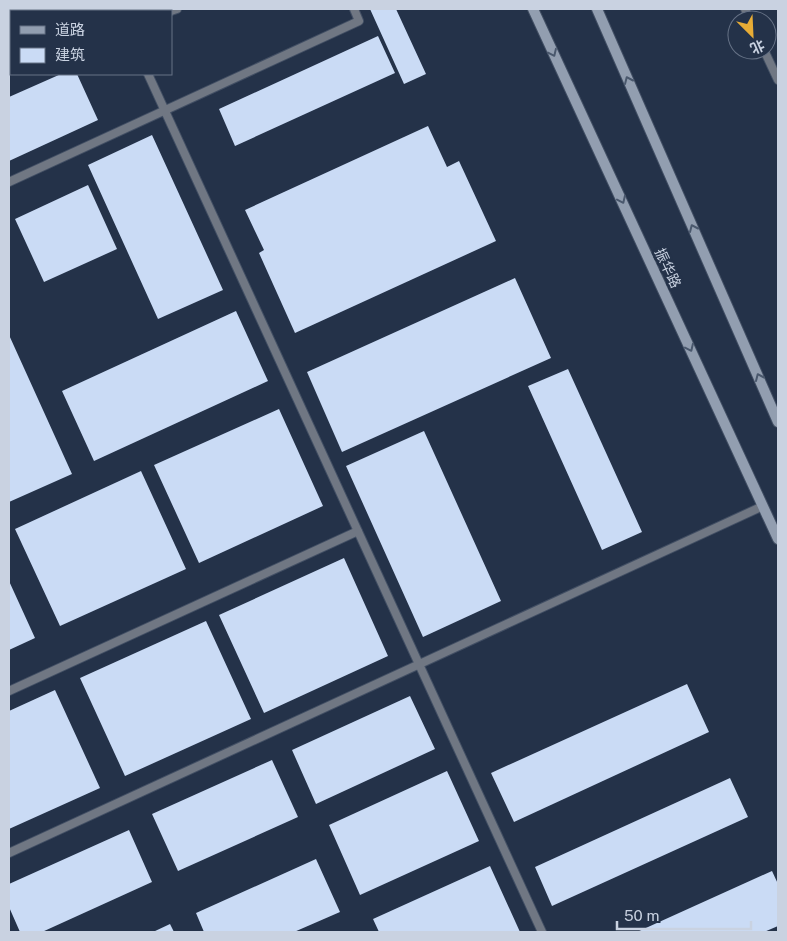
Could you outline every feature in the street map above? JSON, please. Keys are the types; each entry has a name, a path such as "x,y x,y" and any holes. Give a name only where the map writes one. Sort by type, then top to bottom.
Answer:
{"main road":[{"name":"振华路","path":"533,9 778,539"},
{"path":"597,9 778,422"}],"lane":[{"path":"9,182 359,21 354,9"},
{"path":"769,60 778,80"},
{"path":"148,75 542,932"},
{"path":"9,852 763,506"},
{"path":"9,691 358,531"}],"building":[{"path":"370,9 396,9 426,74 404,84"},
{"path":"378,36 395,73 235,146 219,109"},
{"path":"59,75 77,75 98,120 9,161 9,97"},
{"path":"428,126 447,167 459,161 496,241 295,333 259,253 264,250 245,210"},
{"path":"152,135 223,290 158,319 88,165"},
{"path":"88,185 117,249 44,282 15,219"},
{"path":"515,278 551,358 342,452 307,372"},
{"path":"236,311 268,381 94,461 62,391"},
{"path":"9,335 72,474 9,502"},
{"path":"568,369 642,532 602,550 528,386"},
{"path":"279,409 323,506 199,563 154,465"},
{"path":"424,431 501,601 423,637 346,466"},
{"path":"141,471 186,569 60,626 15,529"},
{"path":"344,558 388,656 264,713 219,615"},
{"path":"9,581 35,638 9,650"},
{"path":"206,621 251,719 125,776 80,678"},
{"path":"687,684 709,732 514,822 491,773"},
{"path":"55,690 100,788 9,829 9,711"},
{"path":"410,696 435,749 316,804 292,750"},
{"path":"272,760 298,817 178,871 152,814"},
{"path":"447,771 479,841 360,895 329,825"},
{"path":"730,778 748,817 552,906 535,867"},
{"path":"129,830 152,882 42,932 20,932 9,907 9,884"},
{"path":"316,859 340,912 294,932 204,932 196,913"},
{"path":"490,866 520,932 379,932 373,919"},
{"path":"772,871 778,884 778,926 764,932 637,932"},
{"path":"170,924 174,932 153,932"}]}
